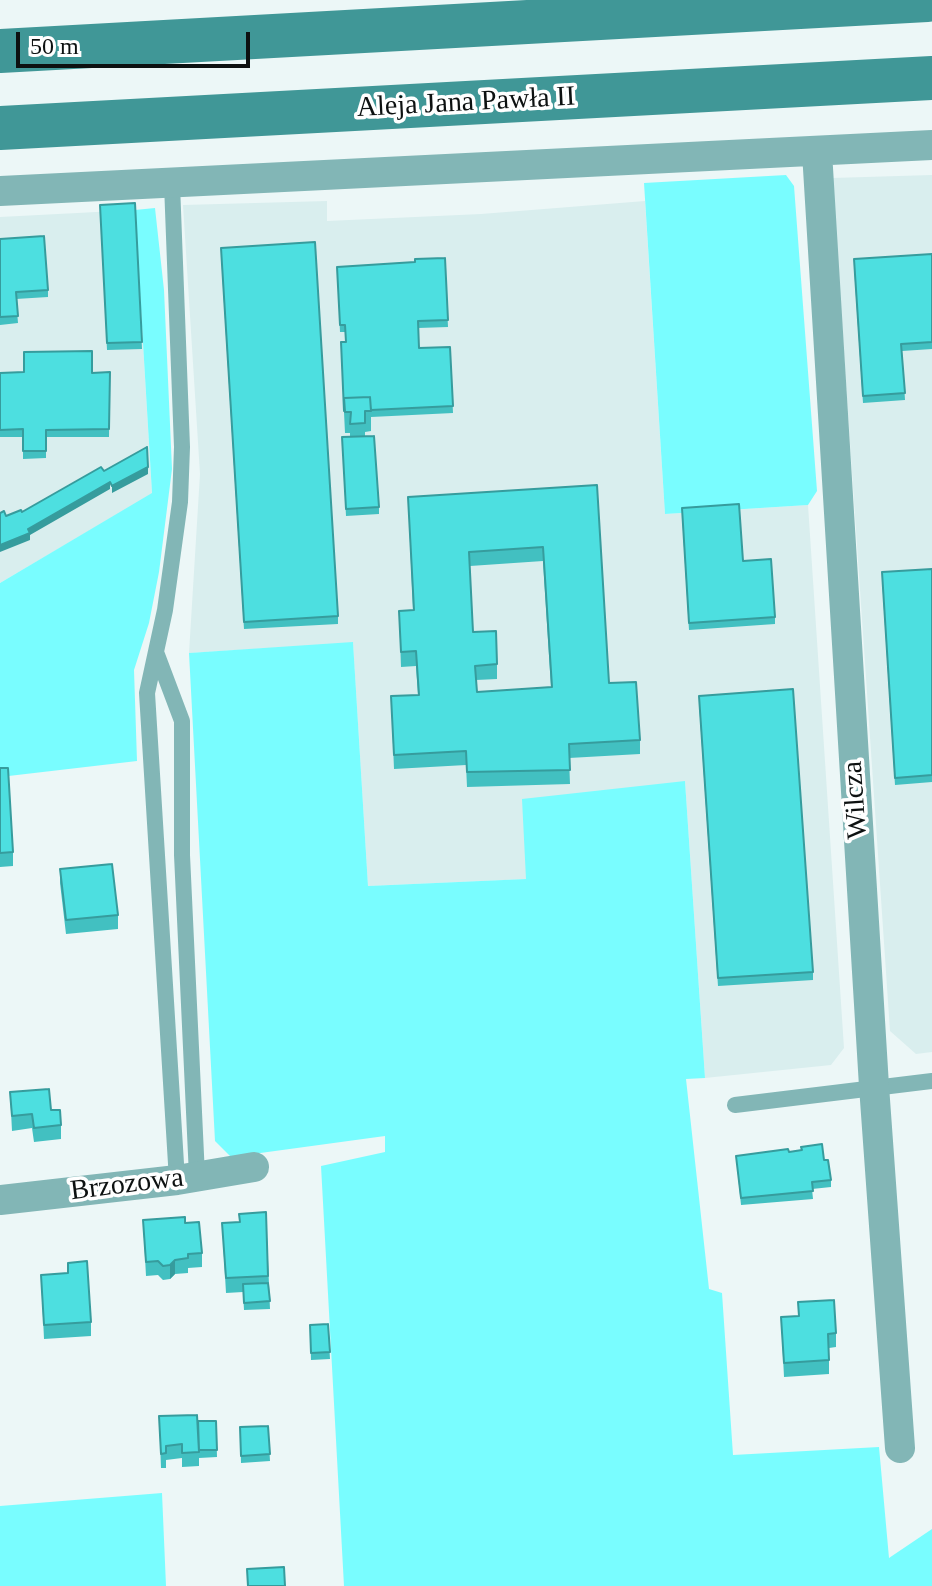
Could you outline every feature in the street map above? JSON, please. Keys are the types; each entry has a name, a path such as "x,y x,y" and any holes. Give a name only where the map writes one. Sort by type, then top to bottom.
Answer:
{"main road":[{"path":"0,51 927,0"},
{"name":"Aleja Jana Pawła II","path":"0,128 932,78"}],"street":[{"path":"0,191 932,145"},
{"name":"Wilcza","path":"817,152 874,1086 900,1448"},
{"name":"Brzozowa","path":"0,1200 254,1167"}],"lane":[{"path":"172,184 182,447 180,502 174,551 147,693 187,1178"},
{"path":"156,652 182,721 187,1178"},
{"path":"153,781 183,790"},
{"path":"735,1105 932,1081"}],"shaded area":[{"path":"786,175 794,186 817,491 808,505 665,514 644,183"},
{"path":"932,175 932,1052 916,1054 890,1031 832,178"},
{"path":"327,201 327,221 481,214 645,201 665,514 808,505 844,1048 831,1065 705,1078 685,781 527,879 368,886 353,643 189,653 200,474 183,205"},
{"path":"155,208 164,290 172,469 159,572 149,623 134,670 137,761 0,777 0,583 152,493 135,210"},
{"path":"135,210 152,494 0,583 0,217"},
{"path":"353,642 368,886 526,879 522,799 685,781 705,1078 686,1079 709,1289 722,1293 733,1455 879,1447 889,1558 932,1529 932,1586 344,1586 321,1166 385,1152 385,1136 231,1157 215,1141 189,653"},
{"path":"162,1493 166,1586 0,1586 0,1506"}],"building":[{"path":"135,203 142,342 107,343 100,205"},
{"path":"44,236 48,290 16,292 18,316 0,317 0,239"},
{"path":"315,242 338,616 244,622 221,248"},
{"path":"932,254 932,342 901,344 905,393 863,396 854,259"},
{"path":"445,258 448,320 418,321 419,348 450,347 453,406 371,410 370,397 344,398 344,411 341,342 346,342 345,325 340,325 337,267"},
{"path":"92,351 92,373 110,372 109,429 46,430 46,451 23,451 23,429 0,430 0,373 24,372 24,352"},
{"path":"370,397 371,411 365,411 365,423 350,424 351,412 345,412 344,398"},
{"path":"374,436 379,507 346,509 342,437"},
{"path":"147,447 148,467 112,486 110,482 28,529 30,533 0,545 0,513 4,511 6,516 22,512 101,467 104,471"},
{"path":"597,485 609,683 636,682 640,740 569,744 570,770 467,772 466,751 394,755 391,696 419,695 416,651 401,652 399,611 414,610 408,497","holes":["543,547 552,687 477,692 475,666 497,664 496,631 473,632 469,552"]},
{"path":"739,504 743,561 771,559 775,617 689,623 682,508"},
{"path":"932,569 932,775 895,778 882,572"},
{"path":"793,689 813,972 718,978 699,696"},
{"path":"0,768 8,768 13,852 0,853"},
{"path":"112,864 118,915 66,920 60,869"},
{"path":"49,1089 51,1110 60,1110 61,1125 34,1128 32,1114 12,1116 10,1092"},
{"path":"822,1144 831,1180 812,1182 813,1191 741,1198 736,1156 788,1149 789,1152"},
{"path":"266,1212 268,1276 226,1278 222,1223 240,1222 239,1214"},
{"path":"185,1217 185,1223 199,1222 202,1253 188,1254 188,1258 175,1260 170,1265 163,1266 158,1261 146,1262 143,1220"},
{"path":"87,1261 91,1322 44,1325 41,1275 68,1273 68,1263"},
{"path":"268,1283 270,1301 244,1303 243,1284"},
{"path":"834,1300 836,1333 828,1334 829,1360 784,1363 781,1317 799,1316 798,1302"},
{"path":"328,1324 330,1352 311,1353 310,1325"},
{"path":"197,1415 199,1452 182,1453 182,1444 166,1446 166,1453 161,1454 159,1416"},
{"path":"198,1421 216,1421 217,1450 199,1450"},
{"path":"268,1426 270,1454 241,1456 240,1427"},
{"path":"284,1567 285,1586 248,1586 247,1569"}]}
